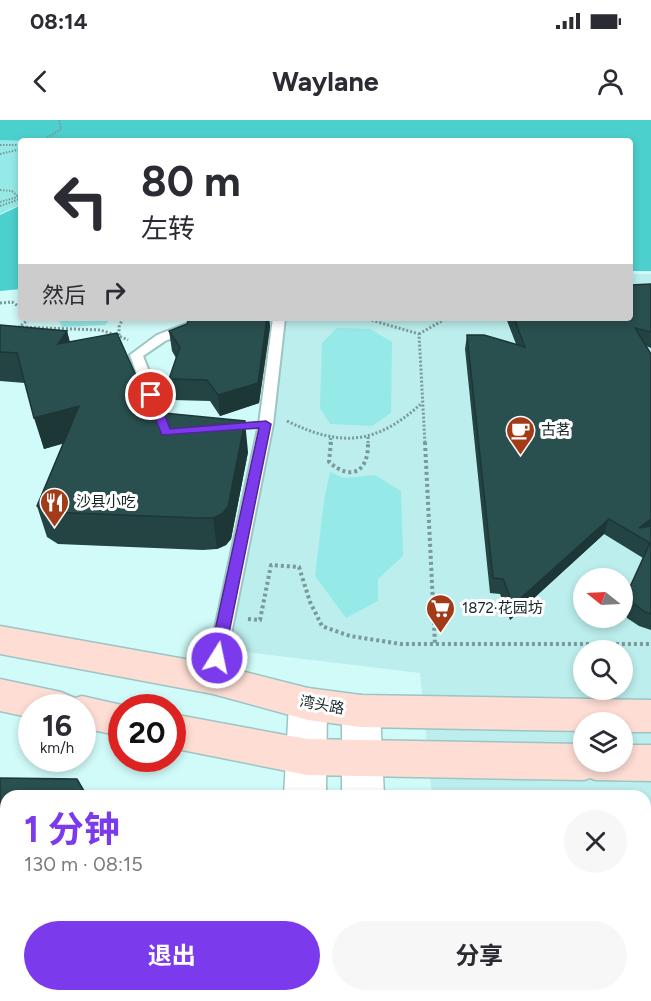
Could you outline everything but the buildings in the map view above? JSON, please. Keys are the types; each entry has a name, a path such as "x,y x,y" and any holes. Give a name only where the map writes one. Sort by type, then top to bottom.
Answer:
{"main road":[{"name":"湾头路","path":"0,640 213,679 308,704 361,711 651,716"},
{"path":"0,695 18,699"},
{"path":"186,734 307,758 363,777 573,763"},
{"path":"633,763 651,763"}],"street":[{"path":"305,790 308,704"},
{"path":"361,711 363,777"}],"lane":[{"path":"213,679 278,321"},
{"path":"177,432 166,433 136,355 161,338 187,327 208,325"}],"path":[{"path":"47,138 61,129 59,120"},
{"path":"0,145 18,146"},
{"path":"0,154 18,147"},
{"path":"0,190 12,191 18,196"},
{"path":"0,202 18,199"},
{"path":"0,206 18,199"},
{"path":"0,303 12,302 18,305"},
{"path":"9,331 25,321"},
{"path":"374,321 419,334 442,321"},
{"path":"18,327 100,330 119,336"},
{"path":"419,334 435,644"},
{"path":"262,420 331,436 368,437 390,429 423,403"},
{"path":"331,436 329,462 334,468 352,473 359,471 368,458 368,437"},
{"path":"224,618 260,620 271,565 299,567 310,602 322,626 350,636 401,645 651,644"}],"shaded area":[{"path":"0,120 651,120 651,271 633,271 633,138 18,138 18,140 0,140"},
{"path":"18,139 18,205 0,214 0,140"},
{"path":"18,206 18,289 0,291 0,215"},
{"name":"1872·花园坊","path":"633,274 651,274 651,790 431,790 420,673 229,650 272,422 285,321 633,321"},
{"path":"59,321 108,321 105,325 62,327"},
{"path":"337,328 370,329 392,342 391,413 372,426 330,424 320,408 322,343"},
{"path":"330,472 344,478 375,475 401,491 403,556 378,579 378,601 346,618 315,576"}],"place":[{"name":"古茗","path":"520,456"},
{"name":"沙县小吃","path":"55,528"},
{"name":"1872·花园坊","path":"441,634"}],"route":[{"path":"151,395 166,433 266,424 217,658"}]}
